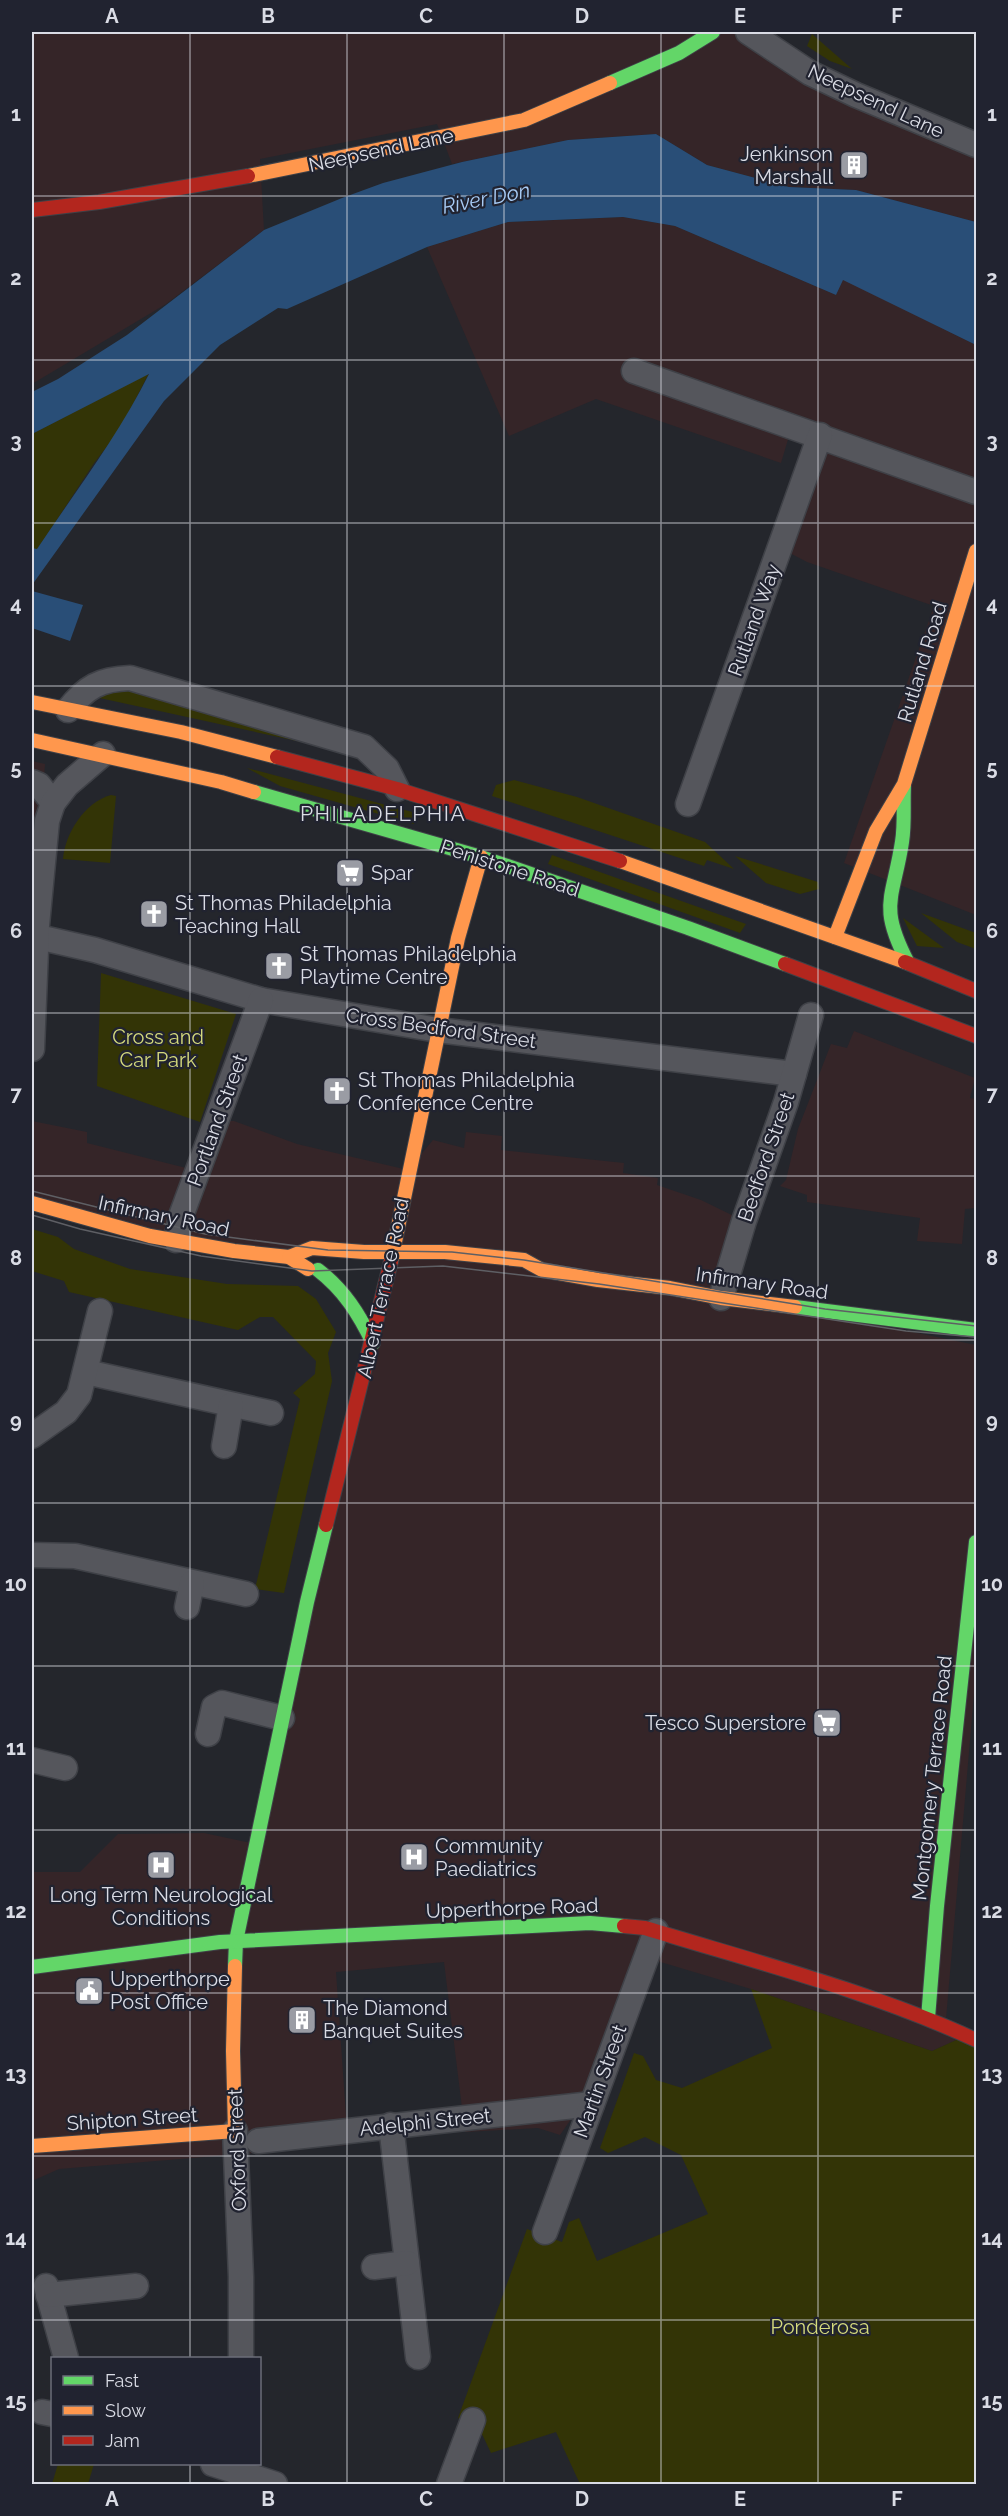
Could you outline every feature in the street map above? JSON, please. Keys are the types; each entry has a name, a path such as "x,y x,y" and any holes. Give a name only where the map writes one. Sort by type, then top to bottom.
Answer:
{"main road":[{"name":"Neepsend Lane","path":"32,210 99,202 307,166 524,120 679,53 713,32"},
{"name":"Rutland Road","path":"835,937 876,831 904,784 976,551"},
{"path":"32,702 71,717 181,732 398,789 519,826 665,875 908,963 976,991"},
{"name":"Penistone Road","path":"32,740 96,746 134,762 221,782 485,851 976,1036"},
{"path":"96,746 134,762"},
{"name":"Rutland Road","path":"904,784 902,842 888,898 887,913 894,938 908,963"},
{"path":"503,835 519,826"},
{"name":"Albert Terrace Road","path":"236,1941 282,1718 333,1494 395,1267 394,1251 438,1030 467,902 485,851"},
{"path":"835,937 840,952"},
{"path":"874,982 914,1012"},
{"name":"Infirmary Road","path":"32,1203 130,1232 234,1251 289,1257 312,1271 344,1269"},
{"name":"Infirmary Road","path":"289,1257 312,1248 364,1252 445,1252 524,1260 542,1270 620,1283 670,1288 721,1299 976,1330"},
{"path":"421,1266 443,1266"},
{"path":"375,1268 395,1267"},
{"path":"318,1270 331,1280 359,1313 373,1343"},
{"name":"Infirmary Road","path":"522,1274 542,1270"},
{"name":"Montgomery Terrace Road","path":"928,2018 973,1614 976,1542"},
{"name":"Upperthorpe Road","path":"32,1967 236,1941 579,1923 656,1931 835,1986 928,2018 976,2040"},
{"name":"Oxford Street","path":"235,2131 233,2051 236,1941"},
{"name":"Shipton Street","path":"32,2146 235,2131"}],"street":[{"name":"Neepsend Lane","path":"748,32 810,73 867,100 976,145"},
{"path":"634,371 976,492"},
{"name":"Rutland Way","path":"688,804 820,435"},
{"path":"71,717 81,693 97,683 130,678 364,747 387,769 398,789"},
{"path":"32,1049 35,929 44,836 53,803 75,777 96,746"},
{"path":"32,782 39,785 53,803"},
{"name":"Cross Bedford Street","path":"35,929 95,950 261,1000 438,1030 794,1074"},
{"name":"Portland Street","path":"176,1240 181,1216 261,1000"},
{"name":"Bedford Street","path":"721,1299 811,1015"},
{"path":"32,1436 66,1412 79,1395 99,1311"},
{"path":"86,1372 270,1413"},
{"path":"224,1446 231,1405"},
{"path":"32,1555 75,1556 246,1594"},
{"path":"187,1607 192,1583"},
{"path":"208,1734 214,1707 222,1703 282,1718"},
{"path":"32,1760 65,1768"},
{"name":"Martin Street","path":"545,2232 656,1931"},
{"name":"Adelphi Street","path":"258,2141 592,2104"},
{"path":"391,2125 418,2357"},
{"name":"Oxford Street","path":"235,2131 241,2277 241,2357"},
{"path":"374,2267 407,2263"},
{"path":"66,2357 47,2291 136,2286"},
{"path":"449,2484 473,2420"},
{"path":"225,2470 275,2484"}],"shaded area":[{"path":"32,32 748,32 976,146 976,222 856,190 789,187 707,165 656,134 568,140 452,164 437,124 260,159 264,230 166,304 32,384"},
{"path":"623,217 675,226 836,295 843,279 976,345 976,915 844,863 934,606 807,562 780,548 820,435 792,426 781,463 596,399 509,436 427,247 508,222"},
{"path":"32,761 45,764 32,938"},
{"path":"854,1031 975,1078 970,1098 976,1099 976,1208 965,1209 962,1244 917,1241 920,1218 807,1202 807,1195 780,1186 786,1180 798,1129 831,1044 847,1048"},
{"path":"32,1121 87,1132 87,1143 198,1171 216,1121 234,1121 297,1144 408,1170 433,1140 464,1148 466,1132 502,1136 501,1150 624,1163 623,1173 658,1178 657,1185 701,1200 744,1221 722,1293 976,1345 976,1694 974,1694 946,2019 965,2036 932,2051 751,1989 637,1955 587,2096 560,2135 538,2128 465,2132 444,1962 336,1972 348,2145 59,2169 32,2181 32,1872 80,1872 118,1834 204,1833 251,1843 392,1259 289,1257 32,1203"}],"green space":[{"path":"812,34 852,69 830,61 807,46"},
{"path":"149,373 119,431 94,463 37,550 32,548 32,434"},
{"path":"126,689 304,739 306,743 95,697 99,691"},
{"path":"247,768 416,813 414,824 280,786"},
{"path":"514,780 577,797 705,842 734,869 707,860 704,866 492,796 496,785"},
{"path":"111,795 116,796 110,863 63,859 68,839 78,820 93,804"},
{"path":"552,855 746,924 740,933 548,864"},
{"path":"735,856 818,882 819,889 800,894 766,883"},
{"path":"921,913 976,933 976,949 957,942"},
{"path":"903,918 944,948 917,946"},
{"name":"Cross and Car Park","path":"101,973 236,1014 200,1122 97,1086"},
{"path":"32,1229 58,1237 74,1249 130,1269 227,1284 298,1286 316,1299 336,1332 328,1353 332,1381 284,1593 255,1589 300,1399 293,1393 315,1374 316,1361 273,1317 260,1317 238,1330 69,1292 64,1281 32,1271"},
{"name":"Ponderosa","path":"751,1989 932,2051 965,2036 976,2040 976,2484 580,2484 556,2432 491,2453 481,2432 458,2418 527,2229 562,2242 569,2222 579,2218 597,2261 708,2214 681,2155 645,2137 608,2153 600,2148 634,2053 643,2056 656,2080 682,2088 772,2048"},
{"path":"58,2465 94,2465 88,2484 52,2484"}],"water":[{"name":"River Don","path":"656,134 707,165 789,187 856,190 976,222 976,345 843,280 836,295 675,226 623,217 508,222 427,247 287,309 278,308 220,345 164,401 32,585 32,548 37,549 96,463 149,374 32,434 32,392 58,379 127,335 264,230 383,183 462,162 568,140"},
{"path":"32,591 83,605 70,641 32,628"}],"tram line":[{"path":"32,1191 205,1234 328,1250 452,1252 524,1260 825,1309 976,1326"},
{"path":"32,1215 80,1229 201,1256 312,1271 443,1266 599,1284 906,1331 976,1337"}],"traffic: fast":[{"path":"610,83 679,53 713,32"},
{"path":"904,786 903,835 890,903 893,928 908,963"},
{"path":"254,792 481,857 785,964"},
{"path":"318,1270 350,1303 373,1343"},
{"path":"795,1307 976,1330"},
{"path":"235,1966 236,1941 307,1602 326,1525"},
{"path":"928,2018 937,1906 976,1542"},
{"path":"32,1967 220,1942 590,1923 624,1926"}],"traffic: slow":[{"path":"248,176 524,120 610,83"},
{"path":"835,937 876,831 904,784 976,551"},
{"path":"32,702 181,732 277,757"},
{"path":"32,740 221,782 254,792"},
{"path":"391,1261 458,938 481,857"},
{"path":"620,861 905,962"},
{"path":"32,1203 150,1236 234,1251 289,1257 308,1269"},
{"path":"289,1257 312,1248 364,1252 445,1252 524,1260 542,1270 598,1280 670,1288 721,1298 795,1307"},
{"path":"32,2146 235,2131 233,2051 235,1966"}],"traffic: jam":[{"path":"32,210 99,202 248,176"},
{"path":"277,757 397,789 620,861"},
{"path":"905,962 976,991"},
{"path":"785,964 976,1036"},
{"path":"326,1525 391,1261"},
{"path":"624,1926 645,1928 812,1978 895,2007 976,2040"}],"place":[{"name":"Jenkinson Marshall","path":"854,165"},
{"name":"Spar","path":"350,873"},
{"name":"St Thomas Philadelphia Teaching Hall","path":"154,914"},
{"name":"St Thomas Philadelphia Playtime Centre","path":"279,966"},
{"name":"St Thomas Philadelphia Conference Centre","path":"337,1091"},
{"name":"Tesco Superstore","path":"827,1723"},
{"name":"Community Paediatrics","path":"414,1857"},
{"name":"Long Term Neurological Conditions","path":"161,1865"},
{"name":"Upperthorpe Post Office","path":"89,1991"},
{"name":"The Diamond Banquet Suites","path":"302,2020"}],"district":[{"name":"PHILADELPHIA","path":"383,813"}]}
